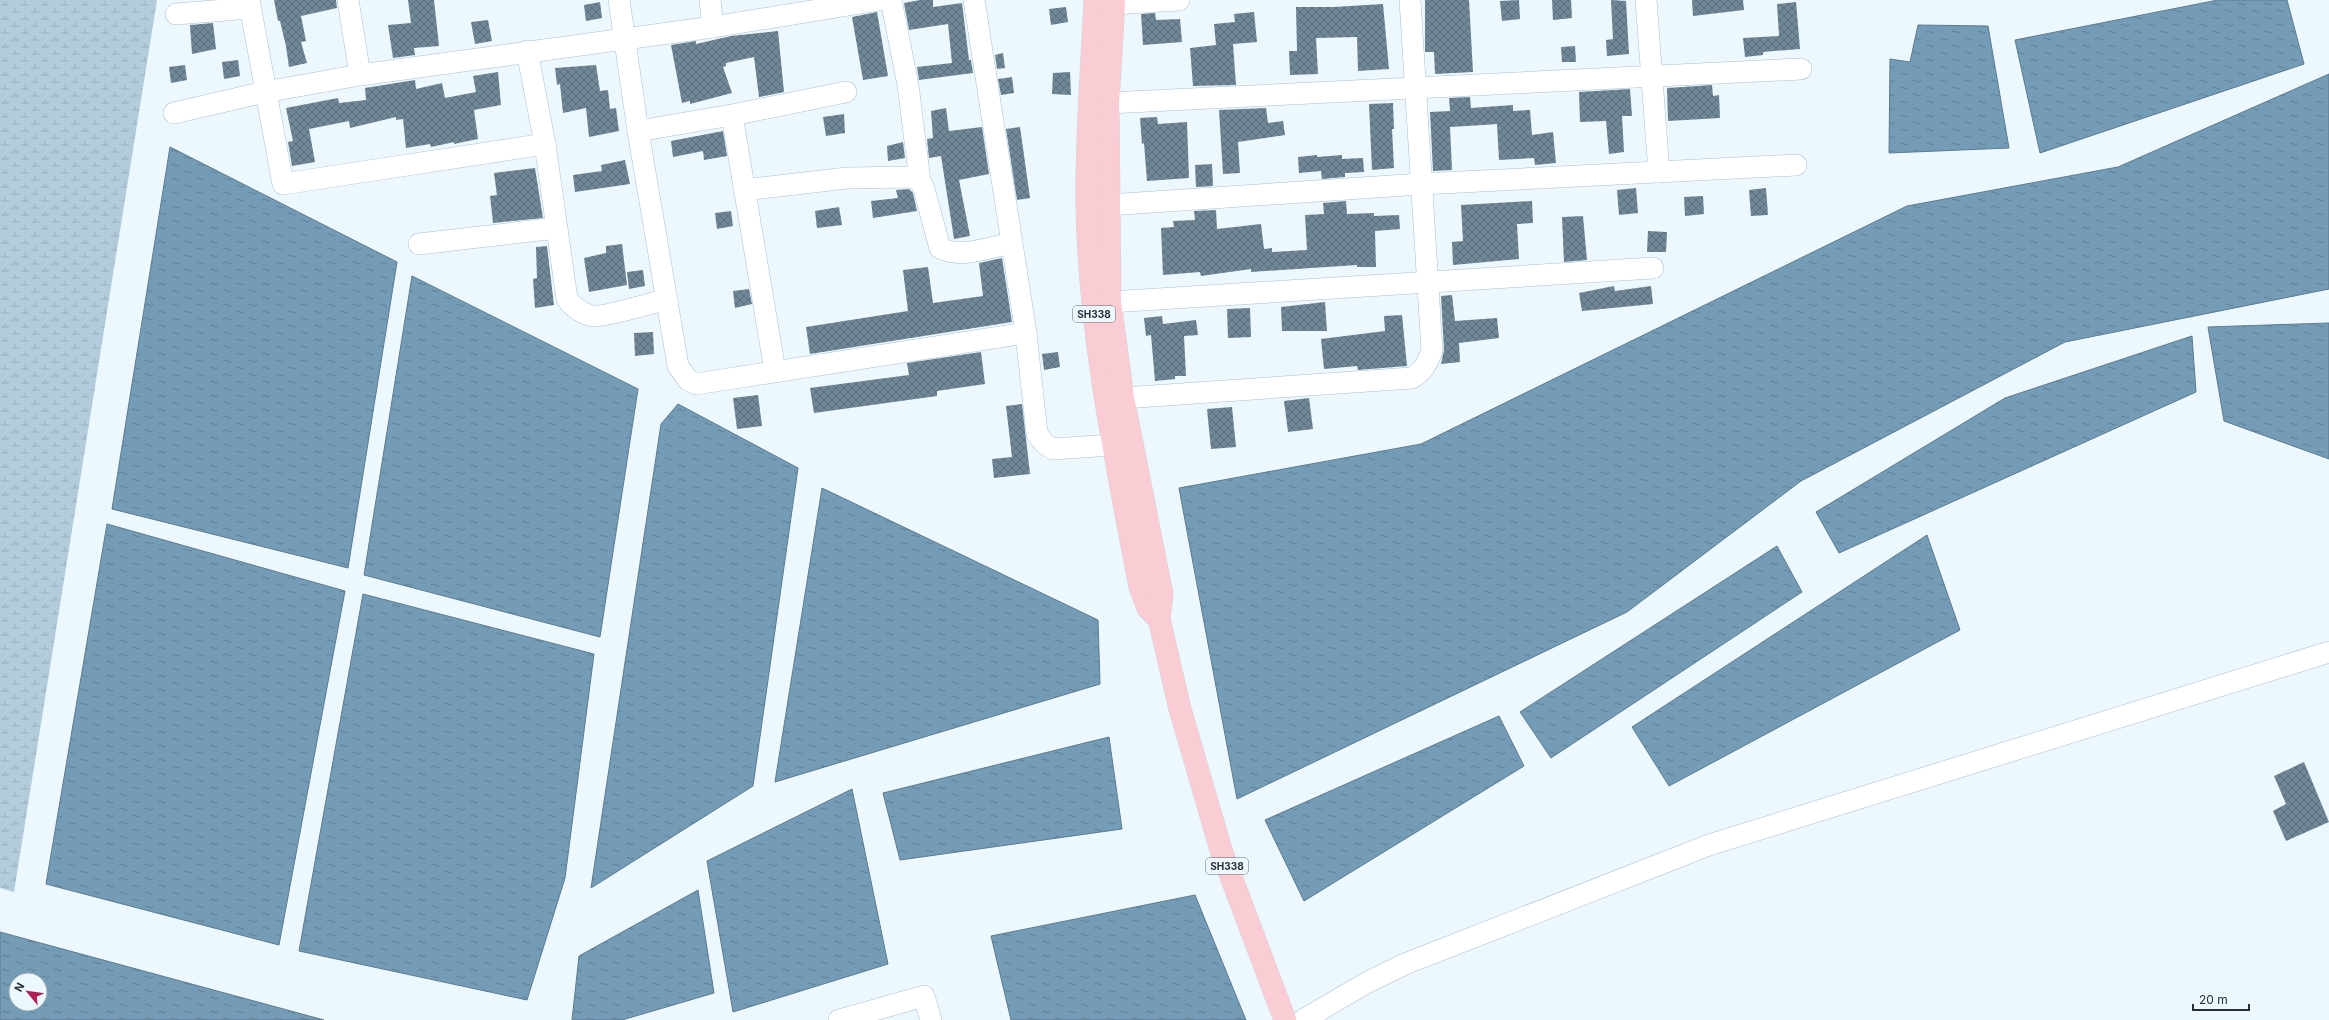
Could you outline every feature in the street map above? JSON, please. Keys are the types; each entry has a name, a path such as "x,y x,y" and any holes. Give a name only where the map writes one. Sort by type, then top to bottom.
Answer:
{"main road":[{"name":"SH338","path":"1107,1 1110,302 1123,398 1162,594 1159,619 1173,683 1221,850 1285,1020"},
{"name":"SH338","path":"1107,1 1088,102 1087,206 1094,317 1113,445 1140,587 1148,608 1159,619"}],"street":[{"path":"348,0 360,75"},
{"path":"619,0 638,131 678,366 688,380 696,384 1026,333"},
{"path":"710,0 713,27"},
{"path":"174,113 265,92 360,75 527,51 713,27 879,0"},
{"path":"891,0 908,85 920,181 924,189 940,248 948,252 958,253 1012,243"},
{"path":"974,0 1026,333 1037,434 1040,440 1053,448 1113,445"},
{"path":"1107,1 1179,0"},
{"path":"1123,398 1412,378 1421,373 1426,366 1432,351 1410,0"},
{"path":"1646,0 1650,75 1659,172"},
{"path":"176,14 250,4 283,184 545,144"},
{"path":"527,51 545,144 567,300 573,307 582,312 595,316 667,300"},
{"path":"1108,103 1650,75 1801,69"},
{"path":"638,131 732,115 846,92"},
{"path":"732,115 775,371"},
{"path":"1108,205 1421,184 1796,165"},
{"path":"744,190 847,178 902,176 920,181"},
{"path":"419,244 557,228"},
{"path":"1110,302 1653,268"},
{"path":"1303,1020 1366,983 1405,964 1709,845 2329,652"},
{"path":"839,1020 924,996 931,1020"}],"green space":[{"path":"0,0 157,0 14,892 0,888"}],"water":[{"path":"2218,0 2287,0 2304,64 2040,153 2015,40"},
{"path":"1918,25 1988,26 2009,148 1889,153 1890,59 1910,62"},
{"path":"2329,74 2329,289 2065,342 1801,481 1627,612 1237,799 1179,488 1421,444 1907,206 2118,167"},
{"path":"170,147 397,262 348,568 112,509"},
{"path":"412,276 638,389 600,637 364,575"},
{"path":"2329,323 2329,459 2224,421 2208,327"},
{"path":"2192,336 2196,392 1839,553 1816,512 2005,398"},
{"path":"678,404 798,468 753,786 591,888 661,424"},
{"path":"822,488 1098,620 1100,684 775,782"},
{"path":"107,524 345,591 279,945 46,884"},
{"path":"1927,535 1960,630 1669,786 1632,727"},
{"path":"1777,546 1802,592 1551,758 1520,712"},
{"path":"363,594 594,654 565,878 527,1000 299,951"},
{"path":"1499,716 1524,766 1304,901 1265,820"},
{"path":"1109,737 1122,829 900,860 883,793"},
{"path":"852,789 888,964 733,1012 707,861"},
{"path":"698,890 714,993 622,1020 572,1020 579,956"},
{"path":"1195,895 1246,1020 1011,1020 991,936"},
{"path":"0,932 324,1020 0,1020"}],"building":[{"path":"274,0 336,0 337,8 301,16 306,41 301,42 307,63 289,67 286,46 280,21 278,21"},
{"path":"408,0 434,0 439,46 414,48 415,55 393,58 388,25 411,23"},
{"path":"920,0 933,0 933,7 962,3 969,60 971,60 973,73 919,80 917,67 952,63 948,24 909,30 904,3"},
{"path":"1425,0 1469,0 1473,72 1435,74 1434,52 1425,52"},
{"path":"1519,0 1520,19 1502,21 1500,1"},
{"path":"1552,0 1571,0 1572,18 1553,20"},
{"path":"1611,0 1626,1 1629,54 1607,56 1606,40 1613,39"},
{"path":"1692,0 1743,0 1744,10 1693,16"},
{"path":"600,2 602,18 586,21 584,5"},
{"path":"1796,2 1800,49 1763,52 1763,55 1745,57 1743,38 1779,36 1777,4"},
{"path":"1383,4 1389,69 1358,71 1357,37 1316,38 1318,74 1290,75 1289,51 1297,51 1296,7 1334,7"},
{"path":"1066,7 1068,22 1051,25 1049,9"},
{"path":"877,12 888,76 863,80 852,17"},
{"path":"1254,12 1257,42 1233,44 1236,85 1193,86 1190,48 1216,45 1214,24 1235,22 1234,14"},
{"path":"1155,13 1156,20 1180,19 1182,42 1143,45 1141,14"},
{"path":"488,20 492,41 475,44 471,22"},
{"path":"213,23 216,49 192,54 190,25"},
{"path":"778,31 784,92 759,97 754,57 726,63 726,66 723,67 732,93 690,104 690,101 682,103 671,45 696,41 696,44 731,36"},
{"path":"1575,46 1576,62 1562,62 1561,47"},
{"path":"1003,53 1005,68 997,69 995,55"},
{"path":"238,60 240,76 224,79 222,62"},
{"path":"185,65 187,80 171,83 169,67"},
{"path":"596,65 600,91 608,90 610,109 616,108 619,131 589,137 586,108 563,113 560,84 557,85 555,68"},
{"path":"498,72 501,105 474,110 478,139 431,147 430,144 406,148 403,119 396,120 396,117 350,128 349,121 309,129 315,162 292,166 288,142 293,141 286,108 338,98 339,103 366,100 365,88 415,80 416,89 442,83 445,98 476,92 473,76"},
{"path":"1070,72 1071,95 1052,94 1053,73"},
{"path":"1012,77 1014,93 1001,95 998,79"},
{"path":"1712,85 1713,96 1719,95 1720,118 1668,121 1667,88"},
{"path":"1630,89 1632,116 1622,116 1624,152 1609,154 1606,121 1580,122 1579,92"},
{"path":"1470,97 1471,108 1513,105 1513,111 1530,110 1532,135 1553,132 1556,163 1535,165 1534,158 1499,160 1497,124 1450,127 1452,170 1433,171 1430,112 1450,111 1449,98"},
{"path":"1393,103 1394,129 1392,129 1394,168 1372,170 1369,104"},
{"path":"946,108 949,131 982,127 989,174 959,180 970,236 954,239 941,156 929,158 927,139 933,138 931,111"},
{"path":"1266,108 1268,123 1283,121 1285,135 1238,142 1240,173 1223,174 1219,110"},
{"path":"844,114 845,133 826,136 823,117"},
{"path":"1157,117 1158,124 1187,122 1189,178 1147,181 1144,143 1142,144 1140,118"},
{"path":"1020,127 1030,198 1017,200 1006,129"},
{"path":"723,131 727,156 704,160 703,151 673,157 671,141"},
{"path":"903,142 905,158 888,161 887,146"},
{"path":"1317,155 1317,157 1342,155 1342,159 1363,158 1364,172 1345,173 1345,177 1322,179 1321,171 1299,173 1298,157"},
{"path":"625,160 630,184 575,192 573,175 602,171 601,165"},
{"path":"1212,164 1213,186 1196,187 1195,165"},
{"path":"535,168 543,218 493,223 490,196 497,195 494,173"},
{"path":"1636,188 1638,213 1619,215 1617,190"},
{"path":"1766,188 1768,215 1751,216 1749,190"},
{"path":"909,189 913,193 917,211 873,218 871,201 898,198 896,190"},
{"path":"1703,196 1704,214 1685,216 1684,197"},
{"path":"1346,201 1347,214 1374,213 1374,216 1399,215 1400,229 1375,231 1376,267 1357,267 1357,265 1251,272 1251,269 1201,276 1200,272 1163,275 1161,228 1174,227 1173,221 1195,220 1194,211 1216,210 1217,229 1261,224 1264,249 1272,248 1272,252 1307,250 1305,215 1324,214 1323,203"},
{"path":"1532,201 1533,223 1517,224 1519,259 1453,265 1452,242 1463,241 1461,205"},
{"path":"839,207 842,225 817,228 815,211"},
{"path":"731,211 733,226 717,229 715,213"},
{"path":"1583,216 1587,260 1564,262 1562,217"},
{"path":"1648,231 1667,232 1666,252 1647,252"},
{"path":"622,244 627,285 589,292 584,258 606,253 606,246"},
{"path":"547,246 554,305 535,308 533,279 537,278 536,247"},
{"path":"1002,258 1012,322 810,354 806,327 908,311 903,270 928,267 933,303 983,296 979,263"},
{"path":"643,270 645,286 629,289 627,272"},
{"path":"1614,286 1615,291 1651,286 1653,304 1582,311 1579,293"},
{"path":"749,289 752,304 735,308 733,291"},
{"path":"1452,295 1455,321 1497,318 1499,338 1459,343 1460,362 1441,364 1444,350 1441,296"},
{"path":"1325,302 1327,331 1282,331 1281,307"},
{"path":"1250,308 1251,337 1228,338 1227,309"},
{"path":"1402,315 1407,366 1358,370 1357,366 1324,369 1321,339 1385,331 1384,316"},
{"path":"1162,316 1163,324 1196,320 1198,335 1184,336 1186,376 1175,376 1175,379 1155,381 1151,335 1146,336 1144,318"},
{"path":"653,332 654,354 635,356 634,333"},
{"path":"981,352 985,384 937,391 937,396 814,413 810,388 909,375 907,363"},
{"path":"1058,352 1060,367 1044,370 1042,354"},
{"path":"758,395 762,426 737,429 733,398"},
{"path":"1309,398 1313,429 1288,432 1284,401"},
{"path":"1022,404 1030,474 994,478 992,459 1012,457 1006,406"},
{"path":"1232,407 1236,447 1211,449 1207,409"},
{"path":"2304,762 2329,822 2286,841 2273,811 2286,804 2274,776"}]}
